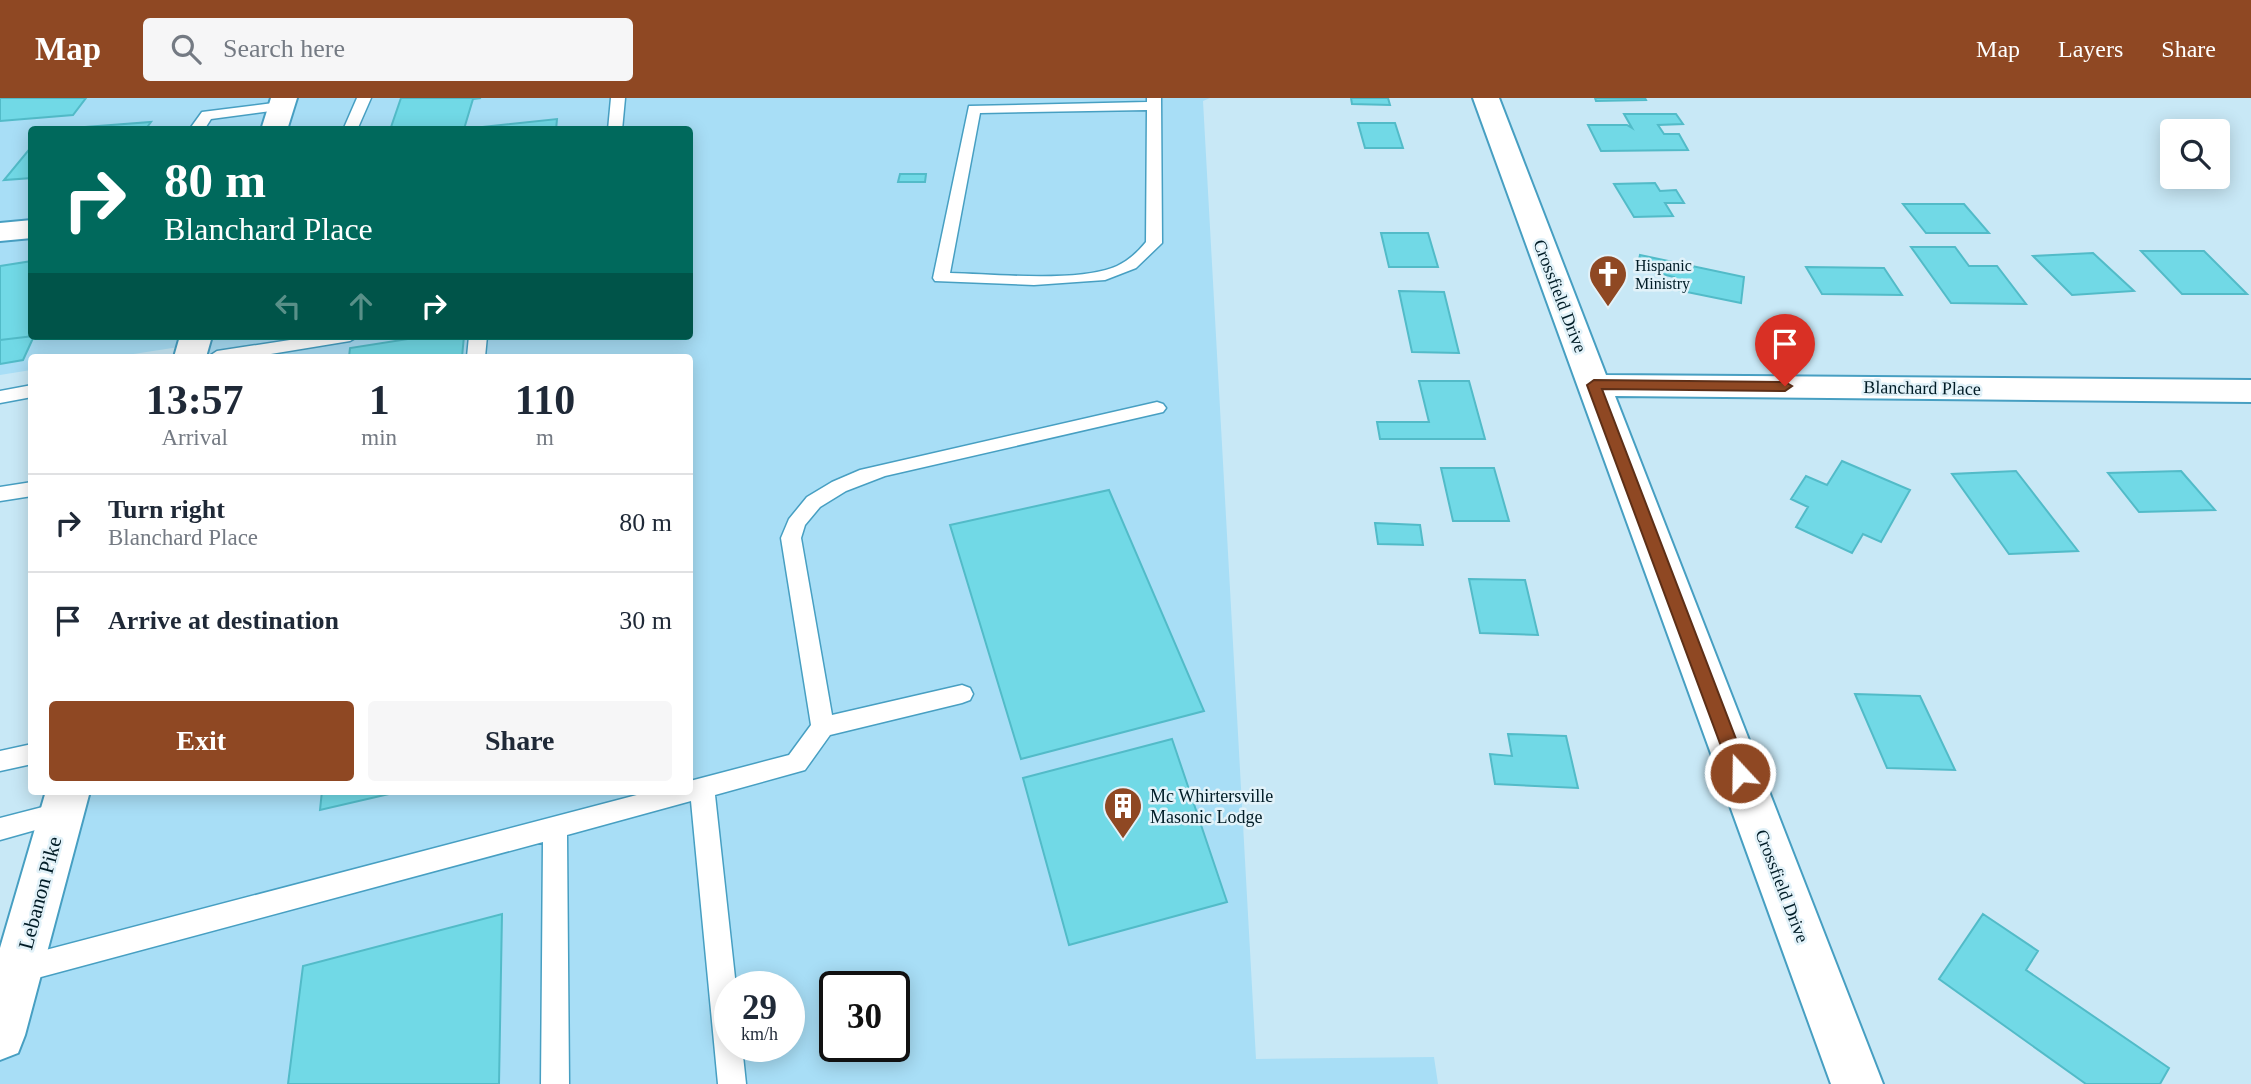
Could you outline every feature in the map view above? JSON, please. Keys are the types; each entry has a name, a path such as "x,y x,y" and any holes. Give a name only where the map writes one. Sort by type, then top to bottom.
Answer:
{"street":[{"name":"Crossfield Drive","path":"1486,98 1857,1084"},
{"path":"0,232 28,229"},
{"name":"Blanchard Place","path":"1594,385 2251,391"},
{"name":"Lebanon Pike","path":"0,1034 9,973 65,802"}],"lane":[{"path":"352,126 364,98"},
{"path":"615,126 618,98"},
{"path":"1154,102 1154,243 1140,259 1118,271 1088,277 941,278 974,108 1154,102"},
{"path":"199,126 207,116 279,111"},
{"path":"236,354 325,340"},
{"path":"0,397 28,392"},
{"path":"823,727 791,538 793,525 801,512 821,496 850,481 881,470 1157,408"},
{"path":"0,494 28,490"},
{"path":"693,791 797,764 823,727 962,694"},
{"path":"0,761 28,755"},
{"path":"702,789 732,1084"},
{"path":"9,973 679,795"},
{"path":"0,829 65,802"},
{"path":"555,827 555,1084"}],"shaded area":[{"path":"0,98 1210,98 1203,101 1256,1059 1434,1057 1438,1084 0,1084 0,1014 67,795 693,795 693,354 190,354 192,345 134,354 28,354 28,370 0,375"}],"building":[{"path":"0,98 86,98 73,115 0,121"},
{"path":"401,98 481,98 473,99 465,126 391,126"},
{"path":"1351,98 1388,98 1390,105 1352,104"},
{"path":"1595,98 1645,98 1646,100 1596,101"},
{"path":"1624,114 1676,114 1683,124 1658,125 1664,134 1679,134 1688,150 1601,151 1588,125 1627,125 1632,128"},
{"path":"557,119 556,126 492,126"},
{"path":"151,122 148,126 98,126"},
{"path":"1358,123 1395,123 1403,148 1365,148"},
{"path":"28,151 28,178 4,180"},
{"path":"900,174 926,174 925,182 898,182"},
{"path":"1655,183 1660,191 1676,190 1684,203 1665,203 1673,216 1634,217 1614,184"},
{"path":"1903,204 1964,204 1989,233 1926,233"},
{"path":"1381,233 1428,233 1438,267 1389,267"},
{"path":"1911,247 1955,247 1969,266 1997,266 2026,304 1951,303"},
{"path":"2141,251 2204,251 2247,294 2182,294"},
{"path":"2093,253 2134,291 2072,295 2033,256"},
{"path":"1640,255 1744,277 1741,303 1672,289 1674,277 1637,268"},
{"path":"28,262 28,340 32,340 23,360 0,364 0,266"},
{"path":"1806,267 1884,268 1902,295 1822,294"},
{"path":"1399,291 1444,292 1459,353 1412,352"},
{"path":"28,337 28,340 32,340 23,360 0,364 0,340"},
{"path":"401,340 464,340 462,354 349,354 350,348"},
{"path":"1419,381 1469,381 1485,439 1380,439 1377,422 1429,422"},
{"path":"1842,461 1910,490 1881,542 1863,534 1852,553 1796,527 1808,507 1791,499 1806,476 1827,485"},
{"path":"1441,468 1494,468 1509,521 1453,521"},
{"path":"2016,471 2078,551 2009,554 1952,474"},
{"path":"2181,471 2215,510 2139,512 2108,473"},
{"path":"1109,490 1204,711 1021,759 950,525"},
{"path":"1375,523 1420,525 1423,545 1378,544"},
{"path":"1469,579 1525,580 1538,635 1480,633"},
{"path":"1855,694 1920,696 1955,770 1887,768"},
{"path":"1508,734 1566,736 1578,788 1495,784 1490,754 1512,756"},
{"name":"Mc Whirtersville Masonic Lodge","path":"1172,739 1227,902 1069,945 1023,778"},
{"path":"322,795 385,795 320,810"},
{"path":"502,914 499,1084 288,1084 303,966"},
{"path":"1983,914 2038,951 2026,970 2169,1068 2160,1084 2086,1084 1939,979"}],"place":[{"name":"Hispanic Ministry","path":"1608,308"},
{"name":"Mc Whirtersville Masonic Lodge","path":"1123,840"}],"route":[{"path":"1740,773 1594,385 1785,386"}]}
